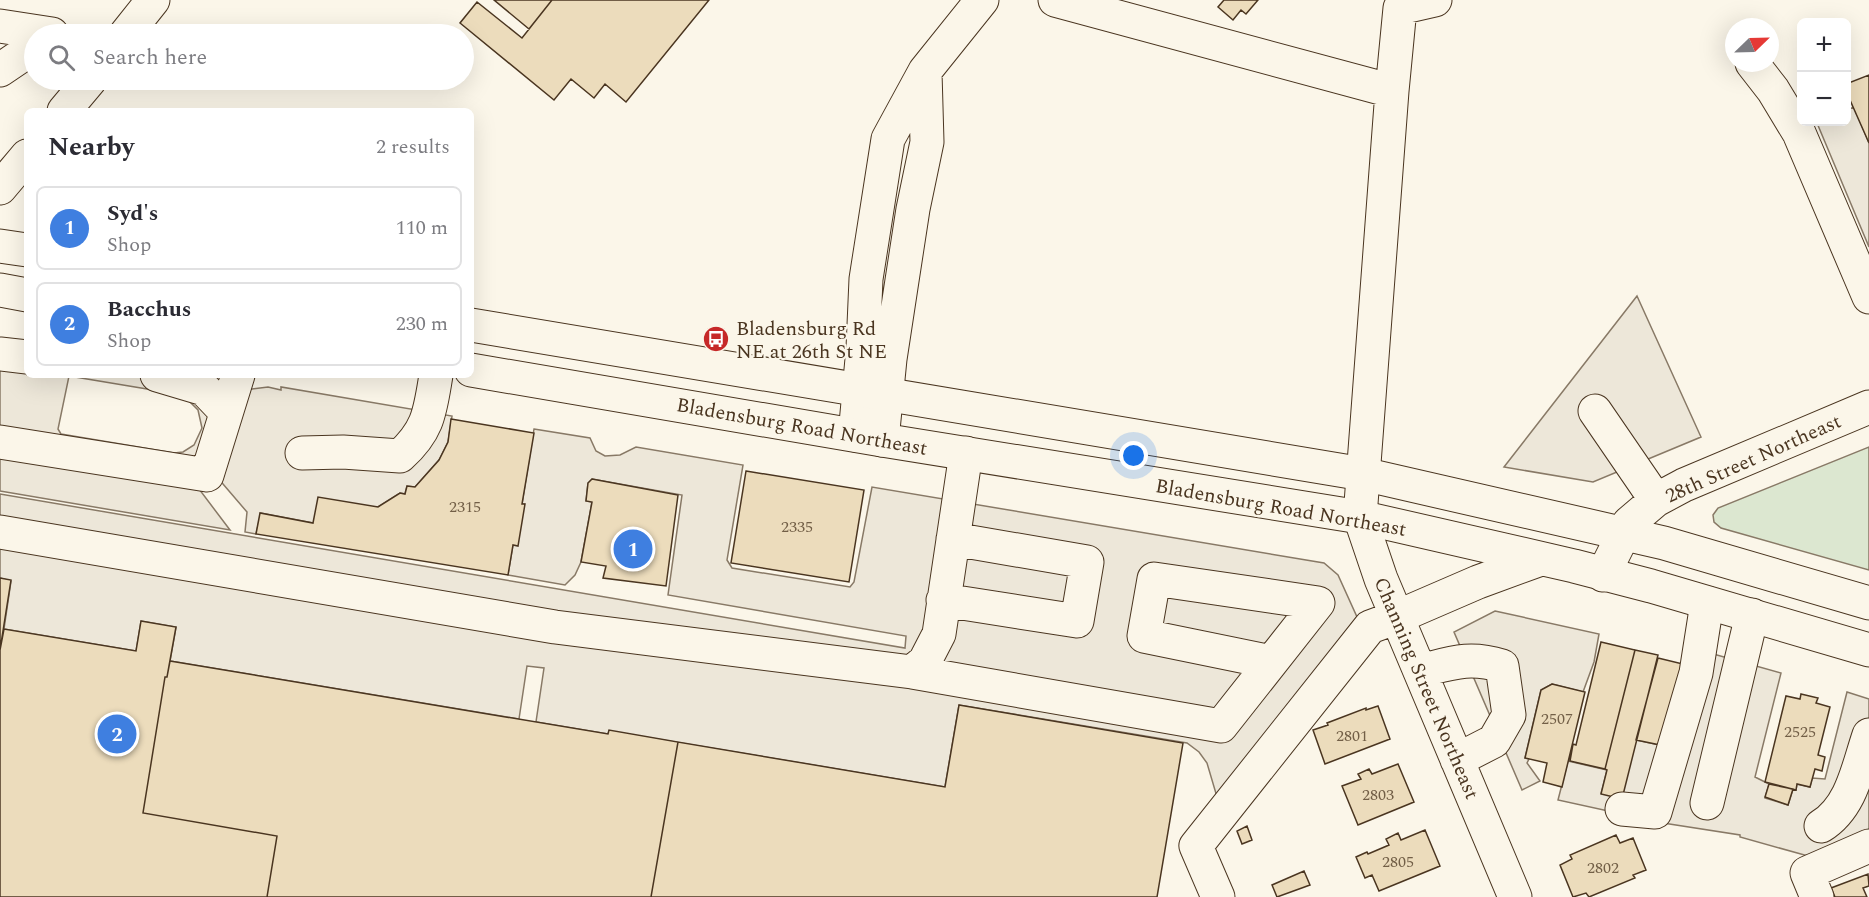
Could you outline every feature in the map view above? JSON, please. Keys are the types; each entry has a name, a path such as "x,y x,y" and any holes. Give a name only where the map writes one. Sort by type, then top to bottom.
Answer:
{"main road":[{"path":"134,24 153,0"},
{"path":"868,437 874,393 890,359 913,209 927,142 925,71 982,0"},
{"path":"1055,0 1392,91"},
{"name":"Channing Street Northeast","path":"1435,0 1400,8 1360,517 1381,579 1515,897"},
{"path":"0,26 24,30"},
{"path":"0,70 24,54"},
{"path":"1759,72 1773,90 1799,133 1869,297"},
{"path":"67,108 82,90"},
{"path":"2,182 24,159"},
{"path":"0,246 24,250"},
{"path":"0,290 24,294"},
{"path":"474,326 1363,474 1664,543 1869,603"},
{"path":"0,354 24,357"},
{"name":"Bladensburg Road Northeast","path":"474,371 1360,517 1603,575 1752,615 1869,650"},
{"path":"167,378 204,389 226,412"},
{"path":"0,442 207,475 237,378"},
{"path":"302,453 343,452 400,456 416,442 431,412 436,378"},
{"name":"28th Street Northeast","path":"1603,575 1629,523 1656,500 1684,485 1869,407"},
{"path":"1595,411 1656,500"},
{"path":"912,672 925,661 939,634 966,453"},
{"path":"0,532 555,627 912,672 1221,726 1271,662 1317,603 1154,579 1144,636 1271,662"},
{"path":"943,600 1077,621 1087,562 953,539"},
{"path":"1218,897 1196,846 1370,627 1478,582 1541,559"},
{"path":"1622,809 1654,812 1696,673 1707,603"},
{"path":"1707,802 1752,615"},
{"path":"1420,671 1462,660 1485,661 1502,666 1509,715 1494,741 1457,760"},
{"path":"1821,826 1840,811 1848,796 1869,735"},
{"path":"1817,897 1807,873 1869,846"}],"green space":[{"path":"1869,447 1869,570 1721,528 1714,522 1713,515 1718,508"}],"shaded area":[{"path":"1854,107 1869,143 1869,247 1818,126 1851,126 1851,108"},
{"path":"1637,296 1701,437 1593,482 1504,467"},
{"path":"0,341 24,345 24,378 69,378 58,429 61,434 174,453 183,452 194,445 202,428 198,410 189,401 177,394 81,378 205,378 244,390 268,387 281,390 281,387 452,416 448,442 439,460 415,487 407,486 405,494 400,493 378,507 313,523 261,513 256,534 245,532 247,512 217,477 199,489 230,530 0,491"},
{"path":"534,429 590,438 596,451 605,456 620,455 636,447 743,465 727,560 732,568 850,587 854,582 872,487 1324,563 1338,575 1357,617 1217,797 1207,763 1199,752 1187,743 959,705 945,787 609,731 608,734 536,722 544,668 527,666 519,719 170,661 176,627 141,621 136,651 4,629 11,581 0,578 0,494 905,648 906,636 668,595 682,495 592,479 588,483 586,501 592,502 581,562 575,575 565,585 508,575 524,504 522,504"},
{"path":"1495,611 1599,634 1594,662 1583,692 1552,684 1541,690 1525,758 1529,759 1527,763 1540,781 1522,790 1454,632"},
{"path":"1692,648 1781,673 1755,777 1769,784 1765,798 1788,805 1797,784 1810,787 1812,778 1825,779 1847,692 1869,699 1869,831 1808,856 1740,837 1740,835 1663,823 1558,800 1568,761 1607,770 1601,794 1636,740 1665,746"}],"building":[{"path":"494,0 552,0 529,29"},
{"path":"552,0 709,0 626,102 605,84 594,98 571,79 554,100 474,34 474,24 460,23 477,2 522,38"},
{"path":"1224,0 1258,0 1246,14 1241,10 1233,20 1218,7"},
{"path":"1869,75 1869,143 1851,102 1851,82"},
{"path":"451,419 534,433 522,504 525,504 518,546 513,545 508,575 256,534 260,513 313,523 318,497 378,507 400,493 405,494 407,486 415,487 439,460 448,442"},
{"path":"746,471 864,490 849,582 731,563"},
{"path":"592,479 678,495 666,586 603,578 606,566 581,562 592,502 586,501 588,483"},
{"path":"0,578 11,580 0,650"},
{"path":"141,621 176,627 167,677 165,677 143,813 277,836 267,897 0,897 0,650 4,629 136,651"},
{"path":"1601,642 1635,650 1605,769 1570,761"},
{"path":"1635,650 1658,655 1622,799 1601,794 1607,770 1605,769"},
{"path":"1658,658 1687,665 1665,746 1636,740"},
{"path":"170,661 608,734 609,730 678,742 651,897 267,897 277,836 143,813 165,677 167,677"},
{"path":"1552,684 1585,692 1562,787 1543,782 1547,763 1525,758 1541,690"},
{"path":"1801,694 1818,698 1816,703 1830,707 1818,755 1825,757 1822,771 1815,769 1810,787 1797,784 1796,790 1765,782 1786,696 1800,699"},
{"path":"959,705 1183,743 1157,897 651,897 678,742 945,787"},
{"path":"1378,706 1390,739 1325,764 1313,730 1366,708 1366,710"},
{"path":"1398,764 1414,802 1358,825 1342,786 1361,779 1358,774 1369,769 1372,774"},
{"path":"1769,784 1793,789 1788,805 1765,797"},
{"path":"1247,826 1252,840 1242,844 1237,831"},
{"path":"1425,830 1440,866 1379,891 1372,875 1365,878 1356,857 1389,845 1386,839 1398,833 1401,840"},
{"path":"1616,835 1620,843 1633,838 1646,870 1633,875 1635,878 1589,897 1586,893 1573,897 1560,865 1572,859 1570,855"},
{"path":"1304,871 1310,885 1277,897 1272,885"},
{"path":"1868,874 1869,886 1863,888 1867,897 1835,897 1831,888"}],"place":[{"name":"Bladensburg Rd NE at 26th St NE","path":"716,339"},
{"name":"Syd's","path":"633,549"},
{"name":"Bacchus","path":"117,734"}]}
